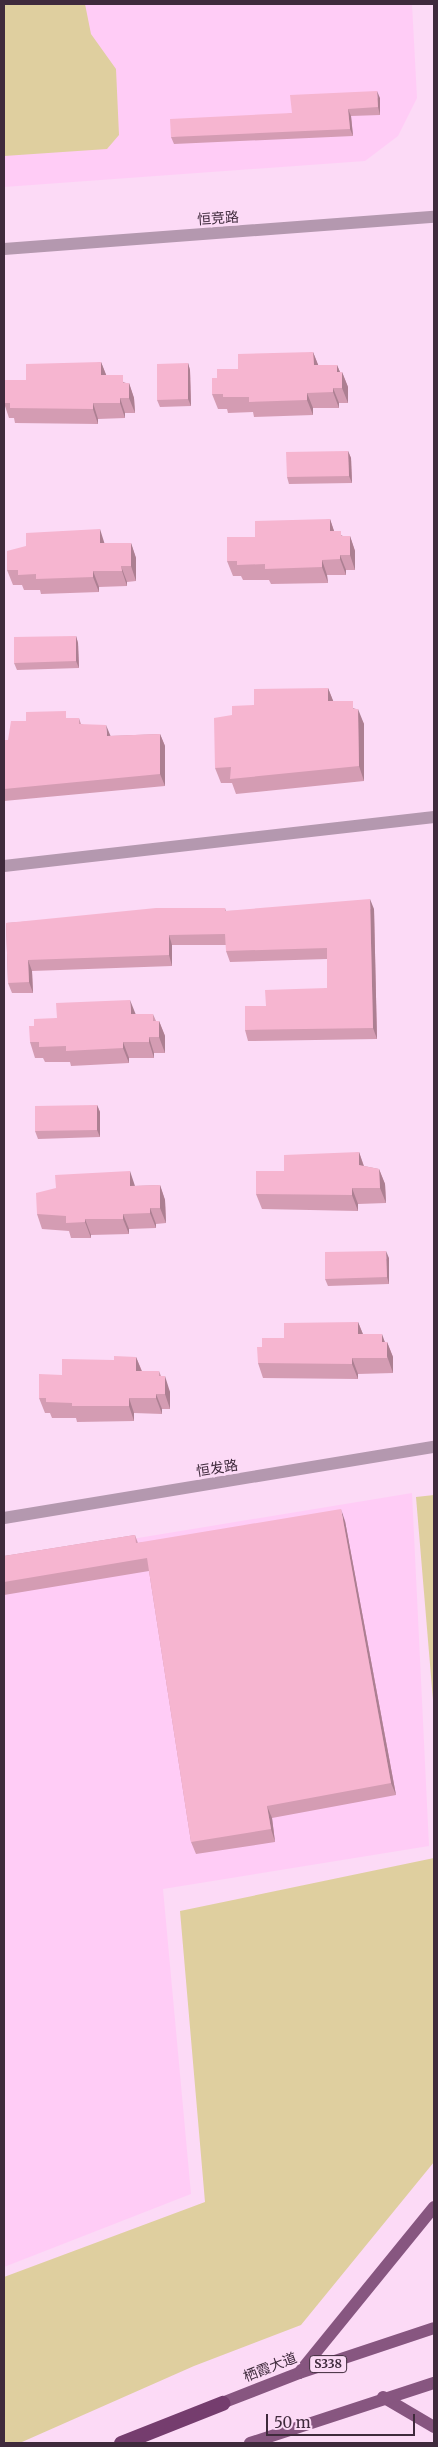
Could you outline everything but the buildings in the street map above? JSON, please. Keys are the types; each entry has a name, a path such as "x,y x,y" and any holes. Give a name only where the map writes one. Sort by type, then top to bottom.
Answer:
{"highway":[{"name":"栖霞大道","path":"121,2443 222,2403"}],"main road":[{"path":"299,2373 434,2207"},
{"name":"栖霞大道","path":"222,2403 299,2373 434,2328"},
{"path":"250,2443 383,2397 434,2383"},
{"path":"383,2397 434,2427"}],"street":[{"name":"恒竞路","path":"4,249 434,217"},
{"path":"4,866 434,817"},
{"name":"恒发路","path":"4,1518 434,1447"}],"shaded area":[{"path":"4,4 412,4 417,98 398,136 365,161 4,187"},
{"path":"4,4 85,4 91,34 116,69 119,135 107,149 4,156"},
{"path":"412,1493 429,1846 163,1889 191,2194 4,2267 4,1560"},
{"path":"434,1495 434,1712 416,1497"},
{"path":"434,1858 434,2162 301,2325 194,2366 22,2442 4,2443 4,2277 205,2202 180,1911"}]}
